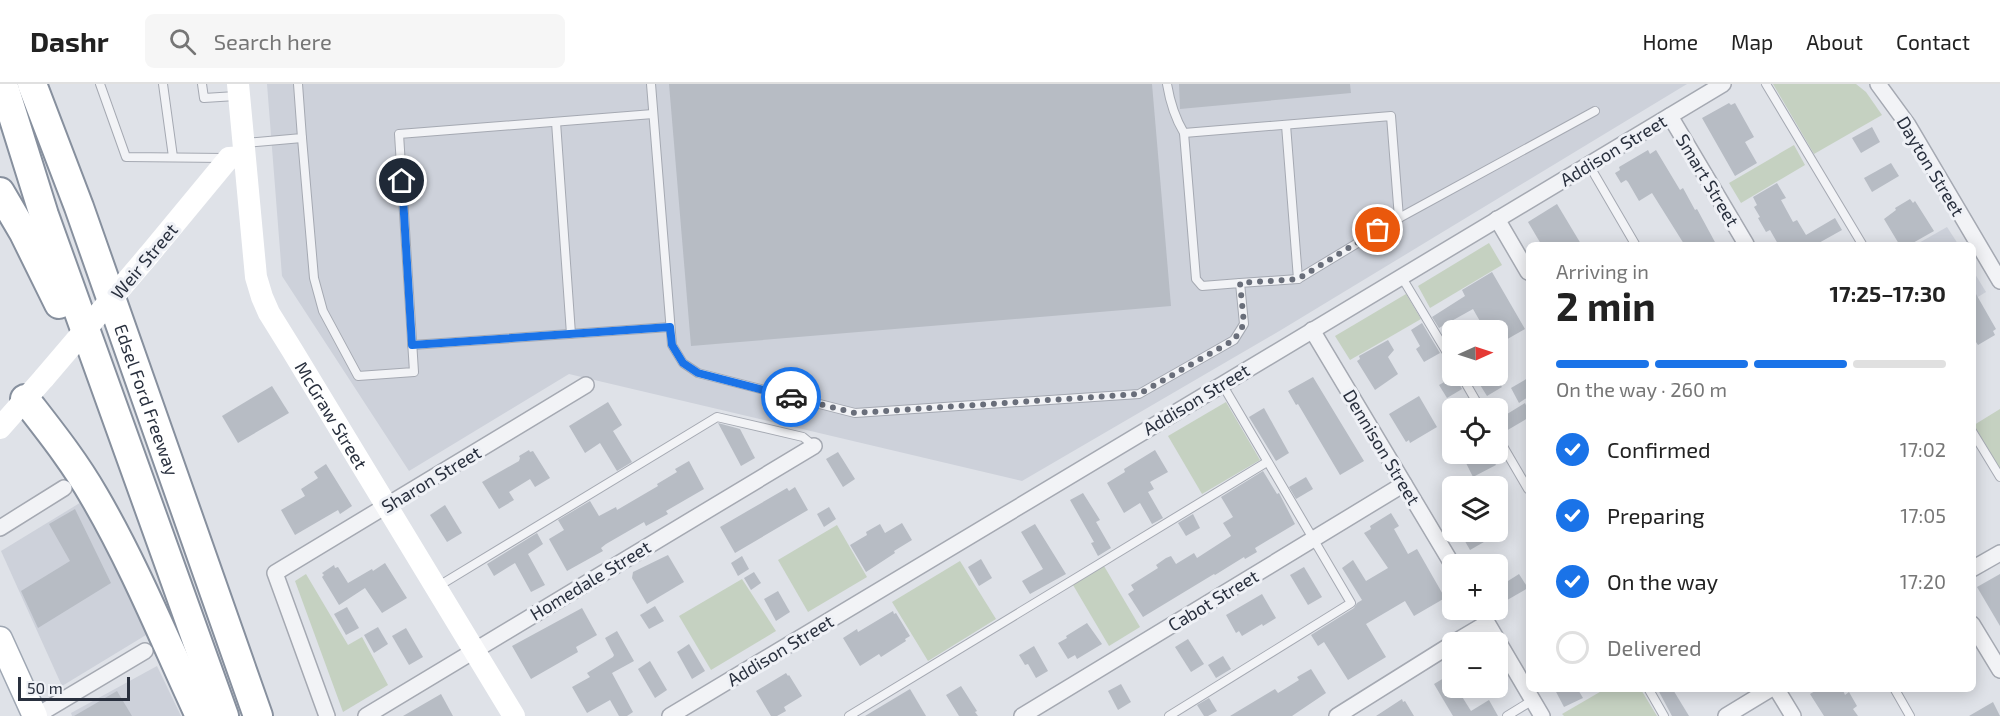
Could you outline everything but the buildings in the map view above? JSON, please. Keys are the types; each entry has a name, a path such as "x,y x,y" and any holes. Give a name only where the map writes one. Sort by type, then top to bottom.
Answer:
{"highway":[{"name":"Edsel Ford Freeway","path":"3,84 44,215 224,716"},
{"name":"Edsel Ford Freeway","path":"32,84 79,207 258,716"},
{"path":"0,192 40,265 90,377 133,463"},
{"path":"25,399 75,466 94,496 126,558 200,716"}],"main road":[{"path":"0,639 36,716"}],"street":[{"name":"Addison Street","path":"670,716 1723,84"},
{"name":"Dayton Street","path":"1878,84 1908,125 2000,281"},
{"name":"McGraw Street","path":"238,90 239,153 253,258 256,277 269,313 514,716"},
{"name":"Smart Street","path":"1670,116 1745,242"},
{"name":"Weir Street","path":"0,428 239,153"},
{"path":"1497,219 1526,269"},
{"name":"Dennison Street","path":"1312,330 1446,554"},
{"name":"Sharon Street","path":"327,716 275,573 586,385"},
{"name":"Homedale Street","path":"366,716 814,446"},
{"name":"Cabot Street","path":"1022,716 1404,484"},
{"path":"0,528 64,488"},
{"path":"1976,567 2000,553"},
{"path":"1466,632 1479,620"},
{"path":"1485,620 1526,688"},
{"path":"1976,631 2000,670"},
{"path":"1337,716 1442,650"},
{"path":"36,716 145,651"},
{"path":"1528,692 1542,716"},
{"path":"1726,716 1767,692"},
{"path":"1777,692 1793,716"}],"lane":[{"path":"100,84 126,157 239,153 302,138"},
{"path":"163,84 173,157"},
{"path":"202,84 204,98 238,90"},
{"path":"298,84 314,279 323,311 358,376 414,372 399,134 653,114"},
{"path":"651,84 672,345 683,363 698,373 855,413 1139,394 1234,340 1244,324 1240,283"},
{"path":"1167,84 1169,101 1177,122 1185,133 1196,279 1202,286 1298,279 1399,218 1595,111"},
{"path":"1766,84 1861,242"},
{"path":"1185,133 1391,116 1399,218"},
{"path":"556,122 571,334"},
{"path":"1286,125 1298,279"},
{"path":"1588,165 1634,242"},
{"path":"1401,276 1442,344"},
{"path":"412,345 670,327"},
{"path":"1169,716 1352,603 1222,384"},
{"path":"436,587 717,417 803,437 814,446"},
{"path":"1976,438 2000,477"},
{"path":"1508,455 1526,486"},
{"path":"849,716 1267,462"},
{"path":"1650,692 1664,716"},
{"path":"1896,692 1910,716"},
{"path":"1507,716 1533,700"}],"shaded area":[{"path":"267,84 1687,84 1281,330 1022,481 569,374 409,471 282,276"},
{"path":"1947,227 1957,242 1921,242"},
{"path":"1976,276 1986,292 1976,298"},
{"path":"83,501 90,510 146,635 62,686 1,551"},
{"path":"157,666 181,716 72,716 71,713"}],"green space":[{"path":"1773,84 1856,84 1866,92 1882,115 1814,154"},
{"path":"1794,145 1805,165 1741,203 1729,183"},
{"path":"1489,243 1502,265 1430,308 1418,286"},
{"path":"1406,294 1421,319 1350,360 1335,336"},
{"path":"1226,402 1260,460 1202,494 1168,436"},
{"path":"2000,409 2000,469 1976,428 1976,424"},
{"path":"837,525 867,577 808,612 778,560"},
{"path":"960,561 996,619 928,661 892,602"},
{"path":"1104,566 1140,627 1109,646 1073,585"},
{"path":"306,574 348,645 362,637 388,685 343,712 295,581"},
{"path":"742,579 776,631 711,670 679,616"},
{"path":"1600,692 1642,692 1657,716 1564,716 1562,714"}],"way so far":[{"path":"791,397 855,413 1139,394 1234,340 1244,324 1240,283 1298,279 1378,230"}],"route":[{"path":"402,181 412,345 670,327 672,345 683,363 698,373 791,397"}]}
